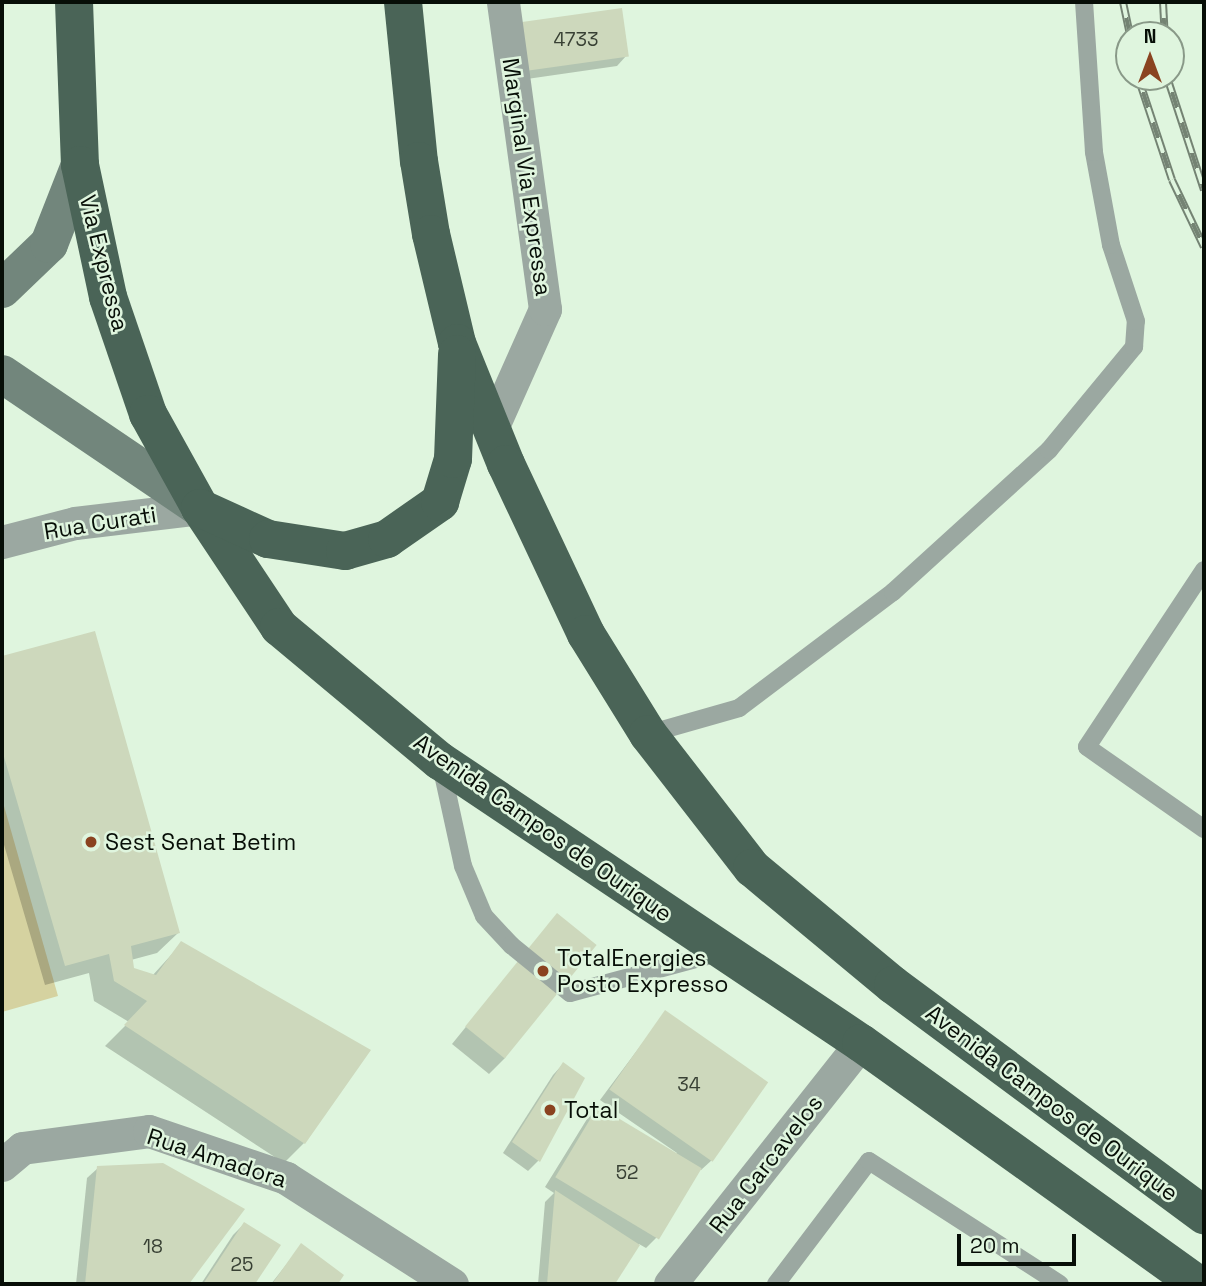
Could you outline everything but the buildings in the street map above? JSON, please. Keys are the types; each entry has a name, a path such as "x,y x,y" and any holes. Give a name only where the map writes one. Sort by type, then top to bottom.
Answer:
{"highway":[{"name":"Via Expressa","path":"74,2 80,165 108,298 148,414 200,508"},
{"path":"200,508 268,538 345,551 387,538 440,502 453,459 457,343 431,234 419,161 404,2"},
{"name":"Avenida Campos de Ourique","path":"457,343 511,475 586,634 648,734 752,868 893,985 1204,1215"},
{"name":"Avenida Campos de Ourique","path":"200,508 279,626 440,761 861,1043 1198,1284"}],"main road":[{"path":"2,289 49,244 80,165"},
{"name":"Avenida Campos de Ourique","path":"2,374 200,508"}],"street":[{"name":"Marginal Via Expressa","path":"493,426 545,309 503,2"},
{"name":"Rua Curati","path":"2,542 75,523 200,508"},
{"name":"Rua Carcavelos","path":"670,1284 861,1043"},
{"name":"Rua Amadora","path":"2,1165 22,1148 149,1131 286,1178 453,1284"}],"lane":[{"path":"648,734 739,708 893,592 1049,450 1134,347 1136,321 1111,245 1094,152 1084,2"},
{"path":"1204,570 1087,747 1204,829"},
{"path":"440,761 463,866 484,916 511,944 570,993 723,951"},
{"path":"776,1284 869,1161 1060,1284"}],"shaded area":[{"path":"2,799 58,996 2,1012"}],"railway":[{"path":"1123,2 1127,21"},
{"path":"1163,2 1164,21"},
{"path":"1143,91 1172,180 1204,247"},
{"path":"1172,91 1204,190"}],"place":[{"name":"Sest Senat Betim","path":"91,842"},
{"name":"TotalEnergies Posto Expresso","path":"543,971"},
{"name":"Total","path":"550,1110"}]}
